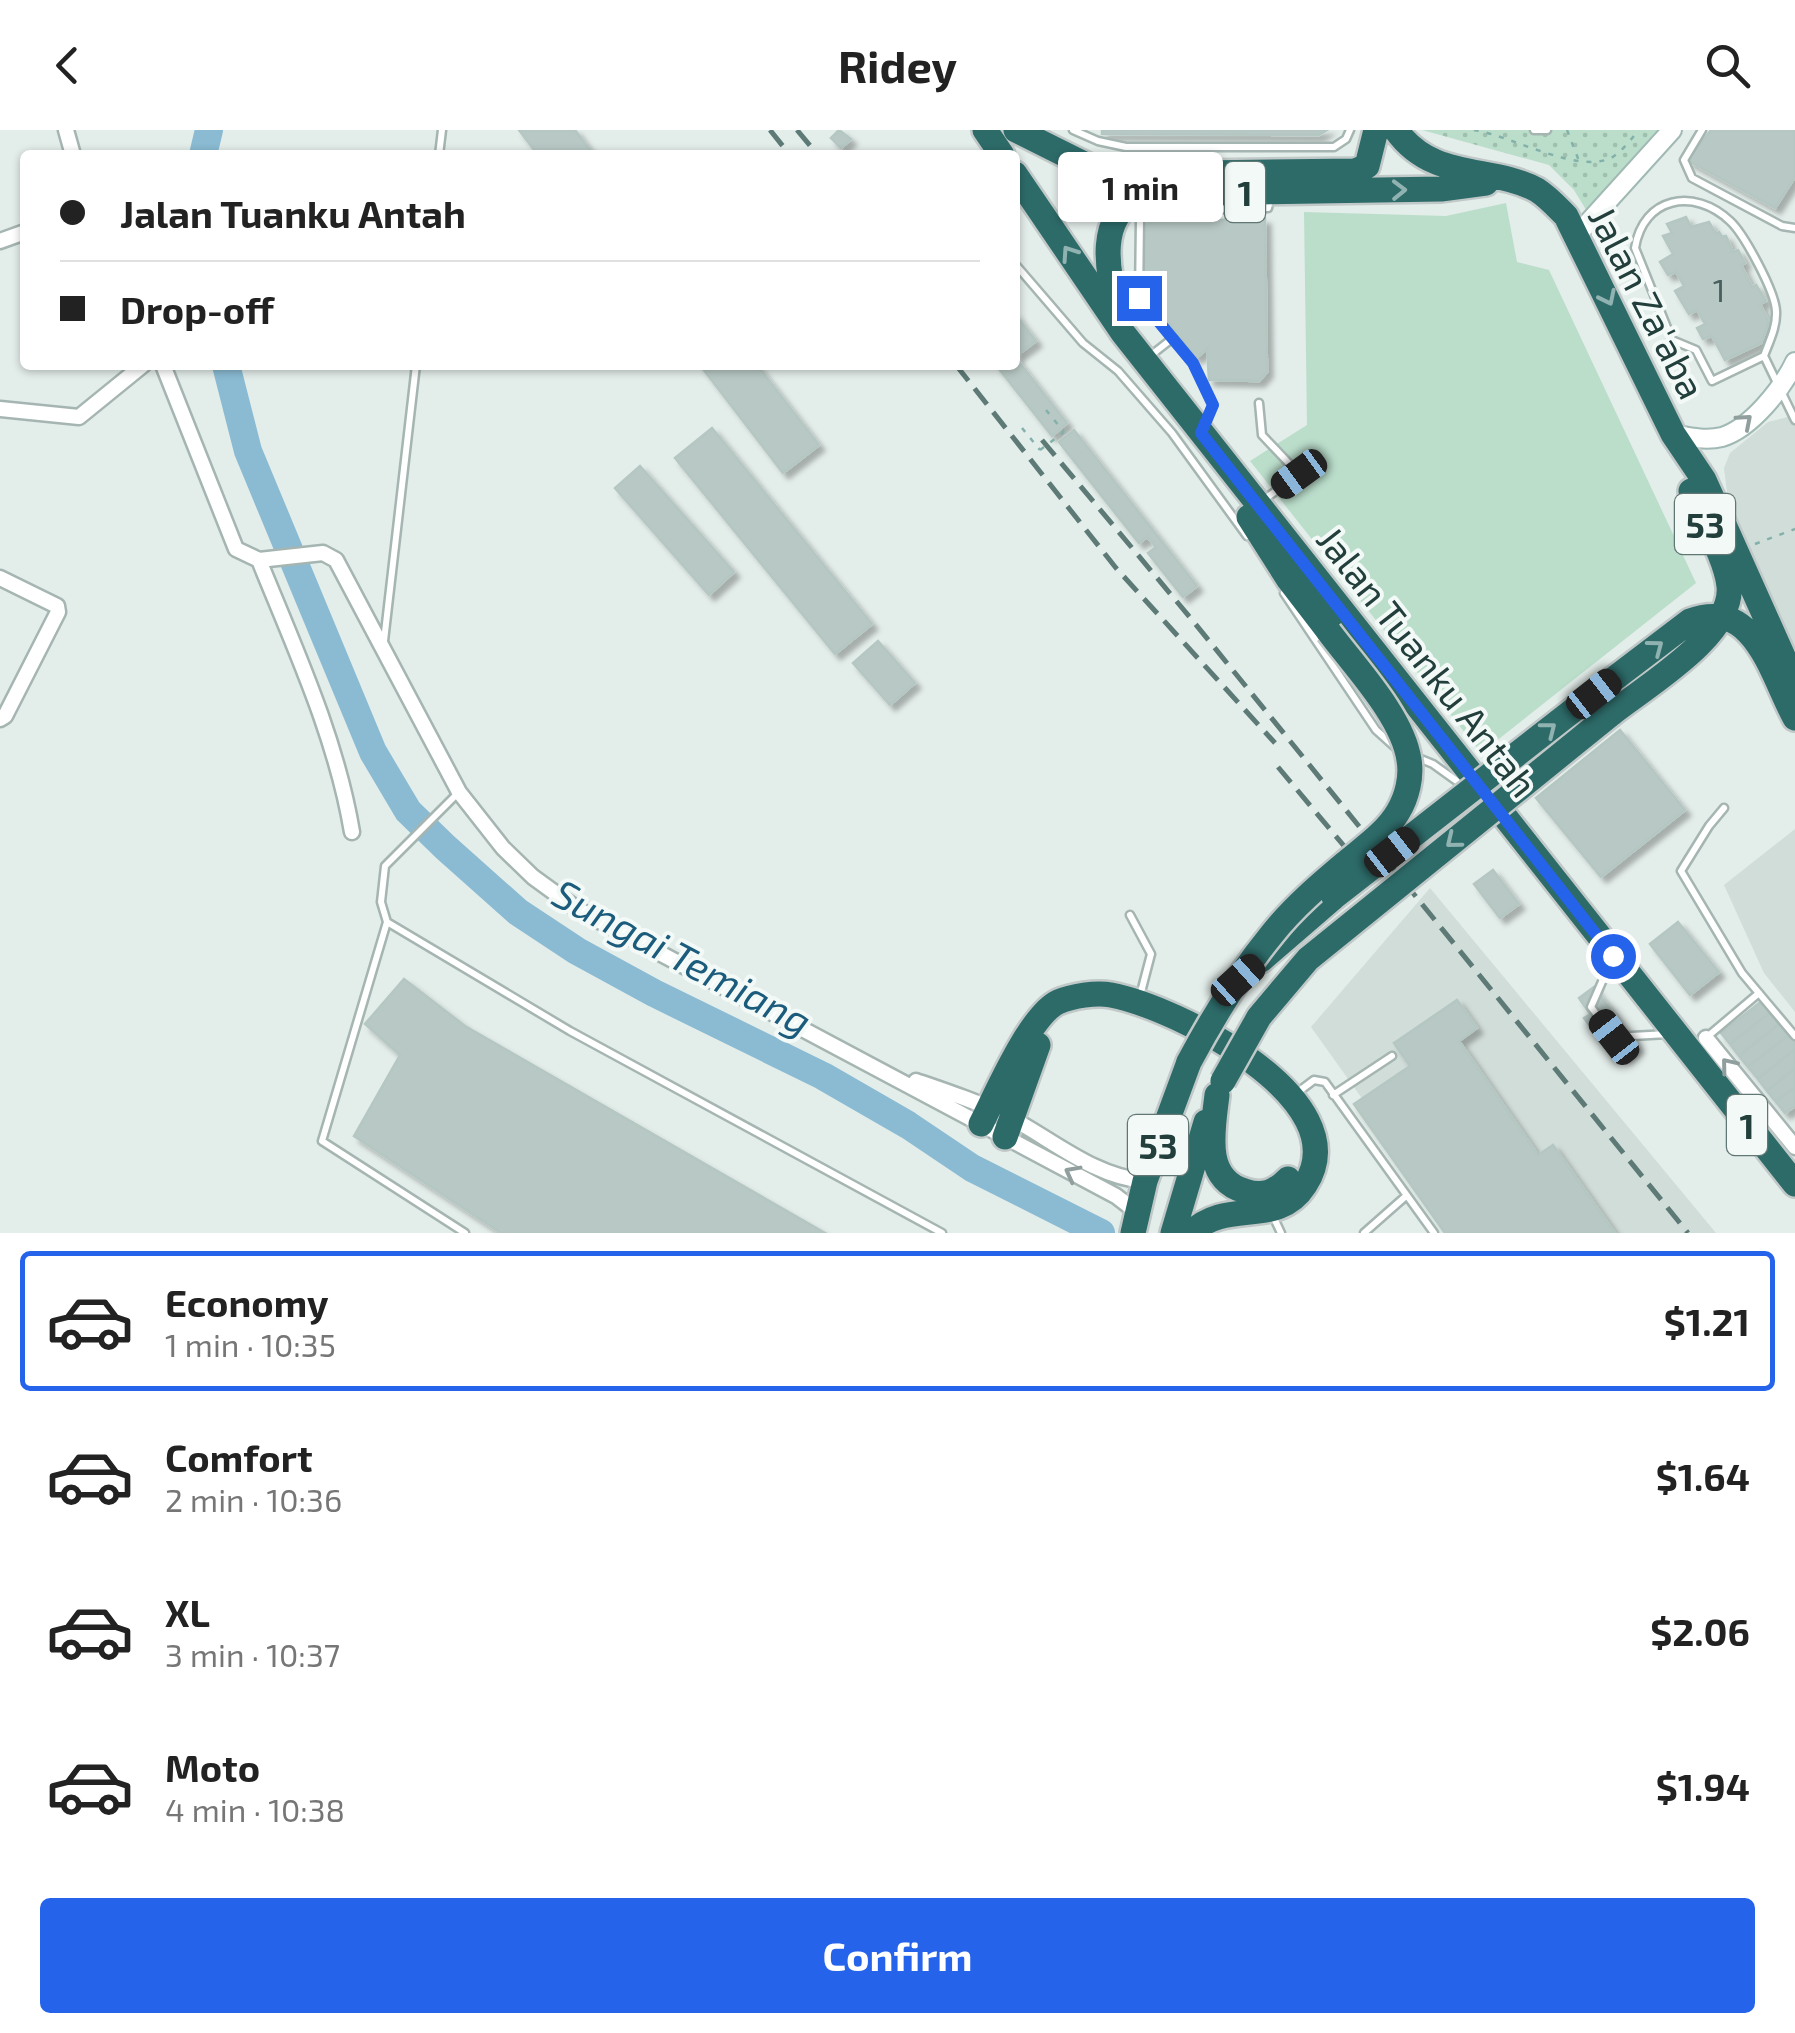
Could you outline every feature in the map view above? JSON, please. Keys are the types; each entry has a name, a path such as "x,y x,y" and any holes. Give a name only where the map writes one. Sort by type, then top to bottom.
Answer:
{"highway":[{"name":"1","path":"1016,130 1090,167 1125,174 1355,172 1367,166 1376,130"},
{"name":"Jalan Za'aba","path":"1396,130 1418,153 1539,192 1566,216 1673,434 1704,480 1795,683"},
{"name":"1","path":"1122,333 1109,276 1107,247 1110,230 1126,202 1140,194 1441,189 1502,180"},
{"name":"Jalan Tuanku Antah","path":"1020,183 1122,333 1505,820 1613,956 1785,1147 1795,1184"},
{"name":"Jalan Za'aba","path":"1673,434 1688,484 1727,577 1724,615"},
{"path":"1205,438 1289,580 1398,727 1410,762 1410,780 1397,815 1273,932 1238,980"},
{"path":"1724,615 1746,628 1756,641 1795,718"},
{"name":"53","path":"1173,1233 1197,1149 1220,1088 1259,1018 1308,959 1602,704 1690,621 1724,615"},
{"name":"53","path":"1135,1226 1145,1181 1189,1062 1238,980 1334,897 1602,704"},
{"path":"996,1121 1030,1030 1056,1002 1106,994 1138,1002 1205,1034 1276,1079 1293,1096 1312,1129 1316,1146 1305,1186 1286,1204 1276,1222 1220,1214 1204,1220 1191,1233"},
{"path":"1220,1088 1212,1142 1218,1170 1237,1189 1265,1194 1290,1178 1296,1163 1300,1147 1293,1096"}],"street":[{"path":"1578,234 1672,130"},
{"path":"1673,434 1706,439 1733,432 1780,386 1795,362"},
{"path":"0,409 79,417 137,370"},
{"path":"164,370 236,550 259,560 304,553 324,553 336,560 459,792 503,848 533,878 577,909 864,1061 1103,1171 1145,1181"},
{"path":"259,560 327,730 345,790 352,832"},
{"path":"0,578 57,606 58,612 0,719"},
{"path":"996,1121 1116,1196 1135,1226"}],"lane":[{"path":"1074,130 1126,147 1334,147 1346,139 1350,130"},
{"path":"1534,130 1547,130"},
{"path":"1702,130 1684,160 1692,178 1782,226 1795,228"},
{"path":"1205,438 1213,405 1203,378 1139,298 1140,220 1152,211 1268,208 1272,192"},
{"path":"1764,356 1712,381 1696,350 1672,340 1635,248 1645,217 1676,201 1690,201 1731,222 1772,294 1775,326 1764,356 1795,420"},
{"path":"1020,270 1084,343 1118,371 1172,432 1252,543"},
{"path":"1145,360 1172,338"},
{"path":"383,652 415,370"},
{"path":"1257,504 1299,474 1262,434 1259,403"},
{"path":"1280,587 1387,742 1433,764 1505,820"},
{"path":"459,792 385,866 381,902 386,922 322,1141 466,1233"},
{"path":"1724,808 1708,826 1681,871 1742,973 1795,1036"},
{"path":"1130,915 1150,954 1138,1002"},
{"path":"386,922 570,1031 942,1233"},
{"path":"1613,956 1590,1007 1614,1037 1690,1041 1759,992"},
{"path":"1334,1096 1392,1056"},
{"path":"1293,1096 1314,1080 1325,1082 1434,1233"},
{"path":"1364,1233 1406,1196"}],"path":[{"path":"1474,130 1580,162 1600,162 1615,156 1639,130"},
{"path":"1567,130 1580,162"},
{"path":"1022,428 1040,450 1064,432 1046,410"},
{"path":"1754,544 1795,529"}],"shaded area":[{"path":"1795,415 1795,663 1728,500 1724,468 1730,453 1768,422"},
{"path":"1795,829 1795,1012 1764,973 1724,885"},
{"path":"1430,888 1716,1233 1458,1233 1311,1027"}],"green space":[{"path":"1422,130 1658,130 1588,213 1574,190 1549,165"},
{"path":"1506,203 1517,262 1549,270 1696,583 1481,753 1250,461 1307,425 1304,212 1446,216"}],"building":[{"path":"519,130 575,130 590,150 534,150"},
{"path":"839,130 851,139 841,148 831,138"},
{"path":"1102,130 1327,130 1307,135 1102,134"},
{"path":"1711,130 1795,130 1795,177 1775,208 1687,160"},
{"path":"1686,217 1691,227 1709,222 1716,234 1726,236 1733,252 1738,250 1745,263 1741,265 1752,287 1756,285 1766,301 1760,304 1769,322 1761,343 1725,360 1712,336 1703,339 1697,328 1705,324 1697,310 1689,314 1675,291 1684,286 1676,272 1668,275 1660,262 1673,254 1663,236 1672,233 1667,224"},
{"path":"1265,219 1267,372 1259,381 1209,380 1207,349 1196,358 1156,306 1165,289 1144,285 1144,225 1152,221"},
{"path":"1020,320 1036,341 1020,353"},
{"path":"1020,363 1067,423 1052,436 1000,370 1020,370"},
{"path":"704,370 761,370 819,445 783,473"},
{"path":"712,428 872,624 835,654 675,458"},
{"path":"1074,430 1197,586 1183,597 1148,553 1156,547 1147,537 1139,543 1059,442"},
{"path":"640,466 734,572 709,595 615,488"},
{"path":"878,641 915,683 890,705 853,663"},
{"path":"1620,730 1685,810 1601,877 1536,798"},
{"path":"1493,870 1519,904 1500,918 1474,884"},
{"path":"1678,922 1719,972 1690,995 1650,944"},
{"path":"404,979 465,1026 825,1233 501,1233 354,1136 400,1055 365,1024"},
{"path":"1594,987 1638,1047 1624,1058 1618,1051 1612,1056 1584,1018 1590,1014 1579,998"},
{"path":"1457,1000 1477,1028 1459,1041 1538,1155 1553,1145 1615,1233 1445,1233 1354,1104 1410,1066 1394,1043"},
{"path":"1763,1000 1772,1011 1730,1044 1721,1033"},
{"path":"1772,1011 1781,1022 1739,1056 1730,1044"},
{"path":"1781,1022 1790,1034 1748,1067 1739,1056"},
{"path":"1790,1034 1795,1049 1758,1079 1748,1067"},
{"path":"1795,1049 1795,1068 1767,1091 1758,1079"},
{"path":"1795,1068 1795,1087 1776,1102 1767,1091"},
{"path":"1795,1087 1795,1106 1785,1113 1776,1102"}],"waterway":[{"name":"Sungai Temiang","path":"204,150 209,130"},
{"name":"Sungai Temiang","path":"227,370 248,451 373,752 408,811 518,912 577,951 823,1076 972,1168 1101,1233"}],"railway":[{"path":"770,130 786,150"},
{"path":"797,130 814,150"},
{"path":"960,370 1116,568 1275,743"},
{"path":"1042,440 1688,1233"},
{"path":"1278,767 1370,877"}],"route":[{"path":"1139,298 1203,378 1213,405 1201,433 1613,956"}]}
